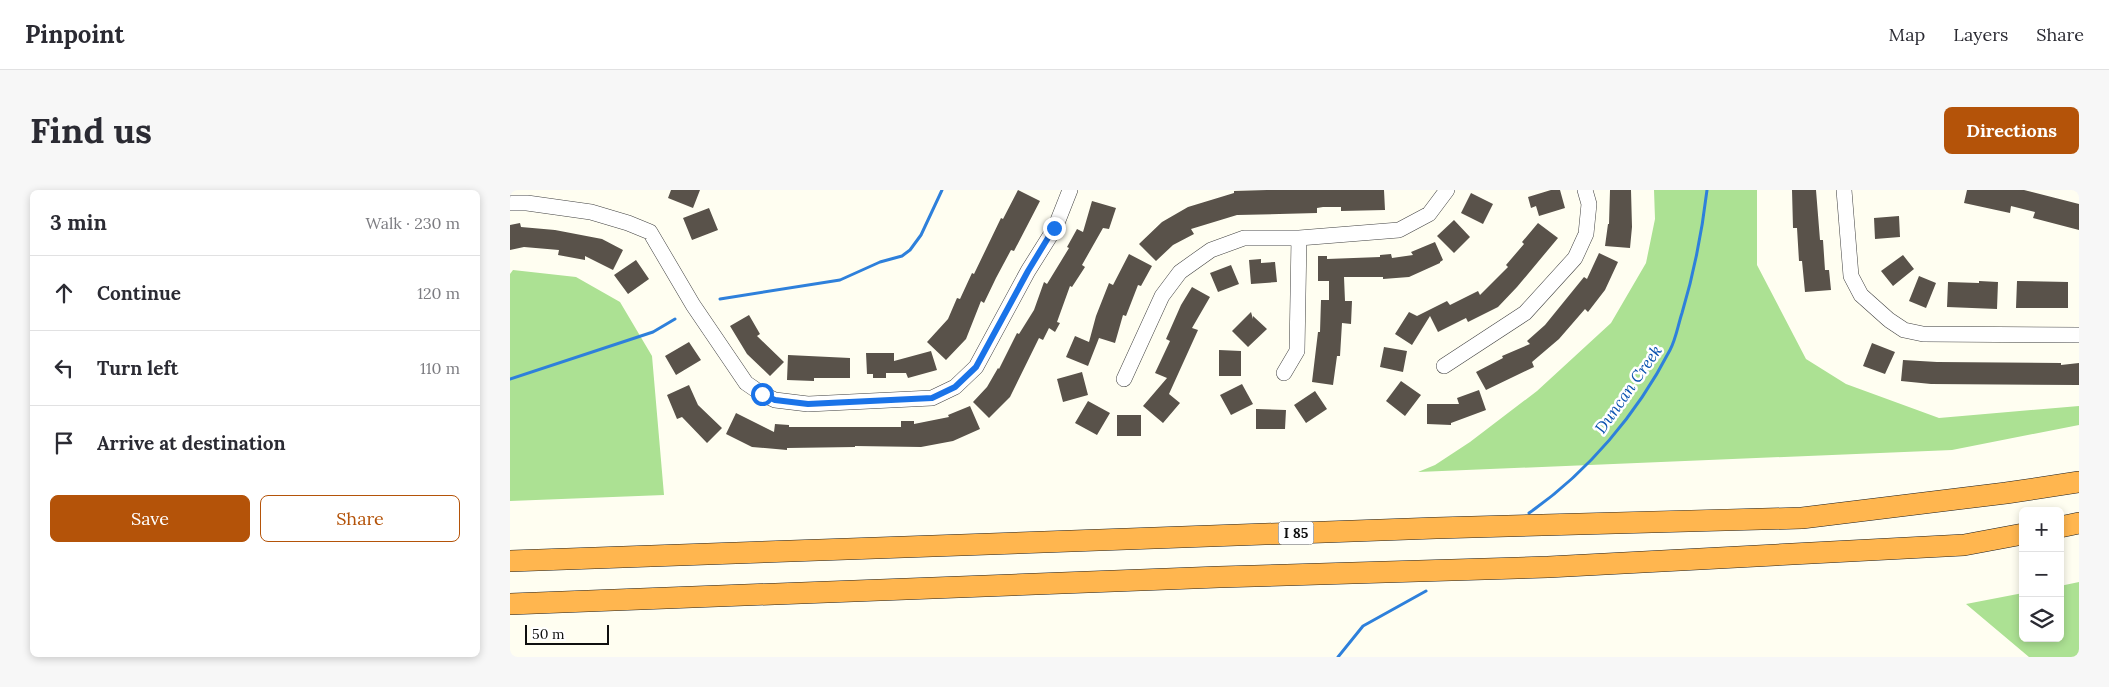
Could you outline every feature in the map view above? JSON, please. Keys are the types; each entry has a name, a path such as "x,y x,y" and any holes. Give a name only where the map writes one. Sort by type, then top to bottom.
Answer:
{"highway":[{"name":"I 85","path":"510,561 1426,528 1802,518 2006,494 2079,482"},
{"path":"2064,526 2079,523"},
{"path":"510,604 1219,577 1548,567 1964,545 2019,535"}],"street":[{"path":"510,203 527,203 591,212 650,232 693,305 746,383 775,400 808,404 932,398 955,387 976,367 1028,271 1054,228 1070,190"},
{"path":"1124,379 1162,296 1180,272 1210,250 1244,238 1299,238 1398,230 1429,214 1447,190"},
{"path":"1444,366 1525,313 1575,258 1586,234 1589,204 1585,190"},
{"path":"1844,190 1851,276 1861,295 1889,320 1904,330 1923,334 2079,335"},
{"path":"1284,373 1297,351 1299,238"}],"green space":[{"path":"1654,190 1757,190 1757,265 1806,359 1846,384 1939,418 2079,406 2079,425 1952,450 1418,472 1435,465 1470,442 1537,391 1611,323 1646,263 1655,219"},
{"path":"513,270 576,277 620,302 652,356 664,495 510,501 510,274"},
{"path":"2079,582 2079,657 2029,657 1966,604 2019,594 2019,642 2064,642 2064,585"}],"building":[{"path":"671,190 700,190 693,208 668,198"},
{"path":"1018,190 1040,201 1014,251 1011,250 984,303 981,301 966,339 946,360 927,342 948,319 957,298 960,299 1001,218 1003,219"},
{"path":"1384,190 1385,210 1341,211 1341,207 1323,207 1317,208 1317,213 1237,215 1191,229 1194,234 1173,245 1156,261 1139,244 1162,222 1188,207 1234,193 1234,191"},
{"path":"1551,190 1560,190 1565,208 1539,216 1536,206 1531,208 1528,197"},
{"path":"1610,190 1631,190 1632,227 1630,248 1605,246 1609,224"},
{"path":"1792,190 1816,190 1820,240 1823,240 1825,270 1829,270 1831,290 1805,292 1802,261 1799,261 1797,228 1793,228"},
{"path":"1967,190 2024,190 2079,204 2079,230 2033,218 2035,212 2011,206 2010,213 1964,203"},
{"path":"1471,193 1493,204 1483,224 1461,213"},
{"path":"1092,201 1116,208 1109,229 1103,228 1082,265 1085,267 1072,287 1070,286 1057,322 1060,323 1055,332 1049,328 1043,340 1039,338 1010,397 989,418 973,402 987,387 999,369 1017,333 1019,334 1034,310 1044,282 1047,284 1069,248 1067,247 1077,229 1083,232"},
{"path":"709,208 718,230 692,240 683,218"},
{"path":"1899,216 1900,237 1875,239 1874,218"},
{"path":"1454,220 1470,237 1454,253 1437,236"},
{"path":"520,223 521,227 555,230 602,239 623,250 613,270 585,256 585,260 558,255 559,250 524,247 510,250 510,225"},
{"path":"1538,223 1558,238 1498,307 1468,322 1466,318 1438,332 1430,316 1412,345 1395,334 1409,312 1417,316 1447,301 1450,305 1478,291 1480,295 1508,267 1506,265 1524,244 1522,242"},
{"path":"1435,242 1443,260 1409,277 1383,279 1383,277 1344,277 1345,301 1352,301 1351,324 1342,323 1340,356 1337,356 1333,385 1312,382 1318,332 1320,332 1321,300 1329,300 1329,281 1318,281 1318,256 1327,256 1327,259 1380,257 1380,255 1391,254 1392,258 1413,255 1411,252"},
{"path":"1599,253 1618,262 1605,290 1588,312 1585,309 1559,339 1532,362 1534,367 1486,390 1476,372 1503,358 1502,356 1530,344 1527,341 1545,325 1584,277 1587,279"},
{"path":"1129,254 1152,266 1141,286 1138,285 1126,316 1123,315 1115,343 1099,338 1088,366 1066,357 1075,336 1089,342 1096,316 1109,283 1113,285"},
{"path":"1903,255 1914,269 1893,286 1881,271"},
{"path":"1261,259 1261,263 1275,262 1277,282 1251,284 1249,260"},
{"path":"636,260 649,279 628,294 614,275"},
{"path":"1231,265 1239,284 1218,292 1210,273"},
{"path":"1919,276 1936,283 1926,308 1909,301"},
{"path":"1979,281 1998,282 1997,309 1947,307 1948,282 1979,283"},
{"path":"2017,281 2068,282 2068,308 2016,308"},
{"path":"1192,287 1210,297 1192,328 1198,330 1169,394 1180,403 1163,423 1143,406 1167,378 1155,373 1170,341 1166,339 1181,305"},
{"path":"1251,312 1253,319 1253,316 1267,329 1248,347 1232,331"},
{"path":"749,315 760,334 757,336 784,362 770,376 747,354 730,326"},
{"path":"689,342 701,360 676,375 665,356"},
{"path":"1872,343 1895,352 1885,374 1863,366"},
{"path":"1384,347 1407,351 1403,372 1380,367"},
{"path":"1219,350 1241,351 1241,376 1219,376"},
{"path":"931,351 937,370 908,378 906,373 886,373 886,378 873,378 873,374 867,374 866,353 894,353 894,361"},
{"path":"788,355 850,358 850,378 814,378 814,381 787,380"},
{"path":"1903,360 2061,363 2061,365 2079,363 2079,385 1931,384 1901,381"},
{"path":"1082,372 1088,395 1063,402 1057,379"},
{"path":"1401,381 1421,395 1405,416 1386,401"},
{"path":"1242,384 1253,404 1231,415 1220,395"},
{"path":"689,385 698,405 722,428 707,443 682,417 677,419 667,395"},
{"path":"1479,390 1486,410 1451,423 1451,425 1427,424 1427,404 1459,404 1457,398"},
{"path":"1315,391 1327,409 1306,423 1294,405"},
{"path":"1088,401 1110,413 1097,435 1075,423"},
{"path":"970,406 980,429 953,441 921,447 855,446 787,448 787,450 752,447 726,434 736,413 774,432 775,424 789,425 789,427 901,427 901,421 914,421 914,424 949,417 948,415"},
{"path":"1256,409 1286,410 1285,429 1256,429"},
{"path":"1117,415 1141,415 1141,436 1117,436"}],"waterway":[{"path":"720,299 840,280 880,262 902,256 910,250 921,235 942,190"},
{"name":"Duncan Creek","path":"1529,513 1551,497 1591,460 1626,419 1657,374 1675,337 1686,298 1694,268 1707,190"},
{"path":"510,379 653,332 675,319"},
{"name":"Duncan Creek","path":"1338,657 1363,626 1426,591"}],"route":[{"path":"762,394 775,400 808,404 932,398 955,387 976,367 1028,271 1054,228"}]}
